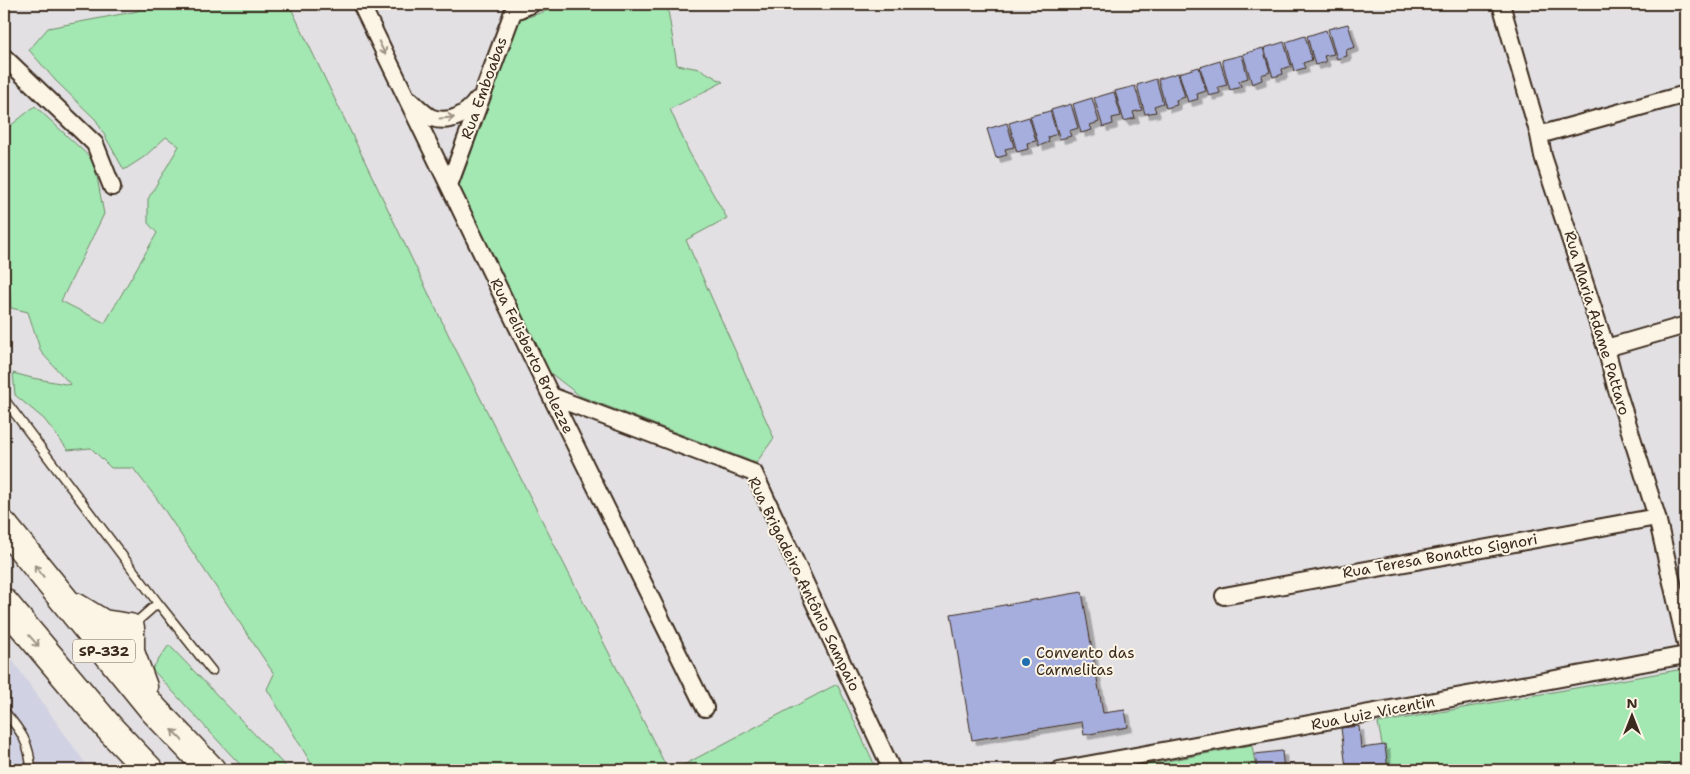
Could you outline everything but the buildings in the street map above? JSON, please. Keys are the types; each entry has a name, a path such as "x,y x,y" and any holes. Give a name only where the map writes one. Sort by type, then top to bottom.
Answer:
{"highway":[{"name":"SP-332","path":"4,526 153,709 211,770"},
{"path":"60,597 103,624 130,628 130,652 153,709"},
{"name":"SP-332","path":"7,610 110,730 148,770"}],"street":[{"name":"Rua Felisberto Brolezze","path":"360,4 705,708"},
{"name":"Rua Emboabas","path":"449,184 484,90 511,8 532,4"},
{"name":"Rua Maria Adame Pattaro","path":"1501,4 1539,135 1543,156 1606,348 1616,387 1657,517 1686,644"},
{"path":"4,57 95,144 112,187"},
{"path":"406,98 432,118 451,119 469,111 484,90"},
{"path":"1539,135 1686,94"},
{"path":"1606,348 1686,325"},
{"name":"Rua Brigadeiro Antônio Sampaio","path":"551,396 754,473 892,770"},
{"name":"Rua Teresa Bonatto Signori","path":"1224,596 1657,517"},
{"name":"Rua Luiz Vicentin","path":"1059,770 1686,655"}],"lane":[{"path":"4,399 158,603 212,671"},
{"path":"130,628 158,603"},
{"path":"4,711 20,729 31,755 31,770"}],"shaded area":[{"path":"4,649 8,654 90,770 4,770"}],"green space":[{"path":"143,4 289,4 450,338 668,770 315,770 267,689 274,674 157,499 133,468 111,468 91,448 68,450 44,419 15,395 13,373 71,385 41,352 28,312 11,308 9,282 4,274 4,131 35,106 94,161 104,214 61,301 105,323 157,233 148,223 148,199 179,146 166,137 144,157 124,170 96,120 55,80 29,50 48,28 138,11"},
{"path":"567,4 667,4 677,65 700,69 723,82 670,109 689,152 727,218 686,240 774,438 756,463 580,396 549,372 459,186 519,20"},
{"path":"169,645 289,770 245,770 152,669"},
{"path":"1683,669 1686,680 1686,764 1651,770 1387,770 1378,723"},
{"path":"837,684 877,770 674,770"},
{"path":"1252,745 1256,770 1119,770"}],"place":[{"name":"Convento das Carmelitas","path":"1026,662"}]}
